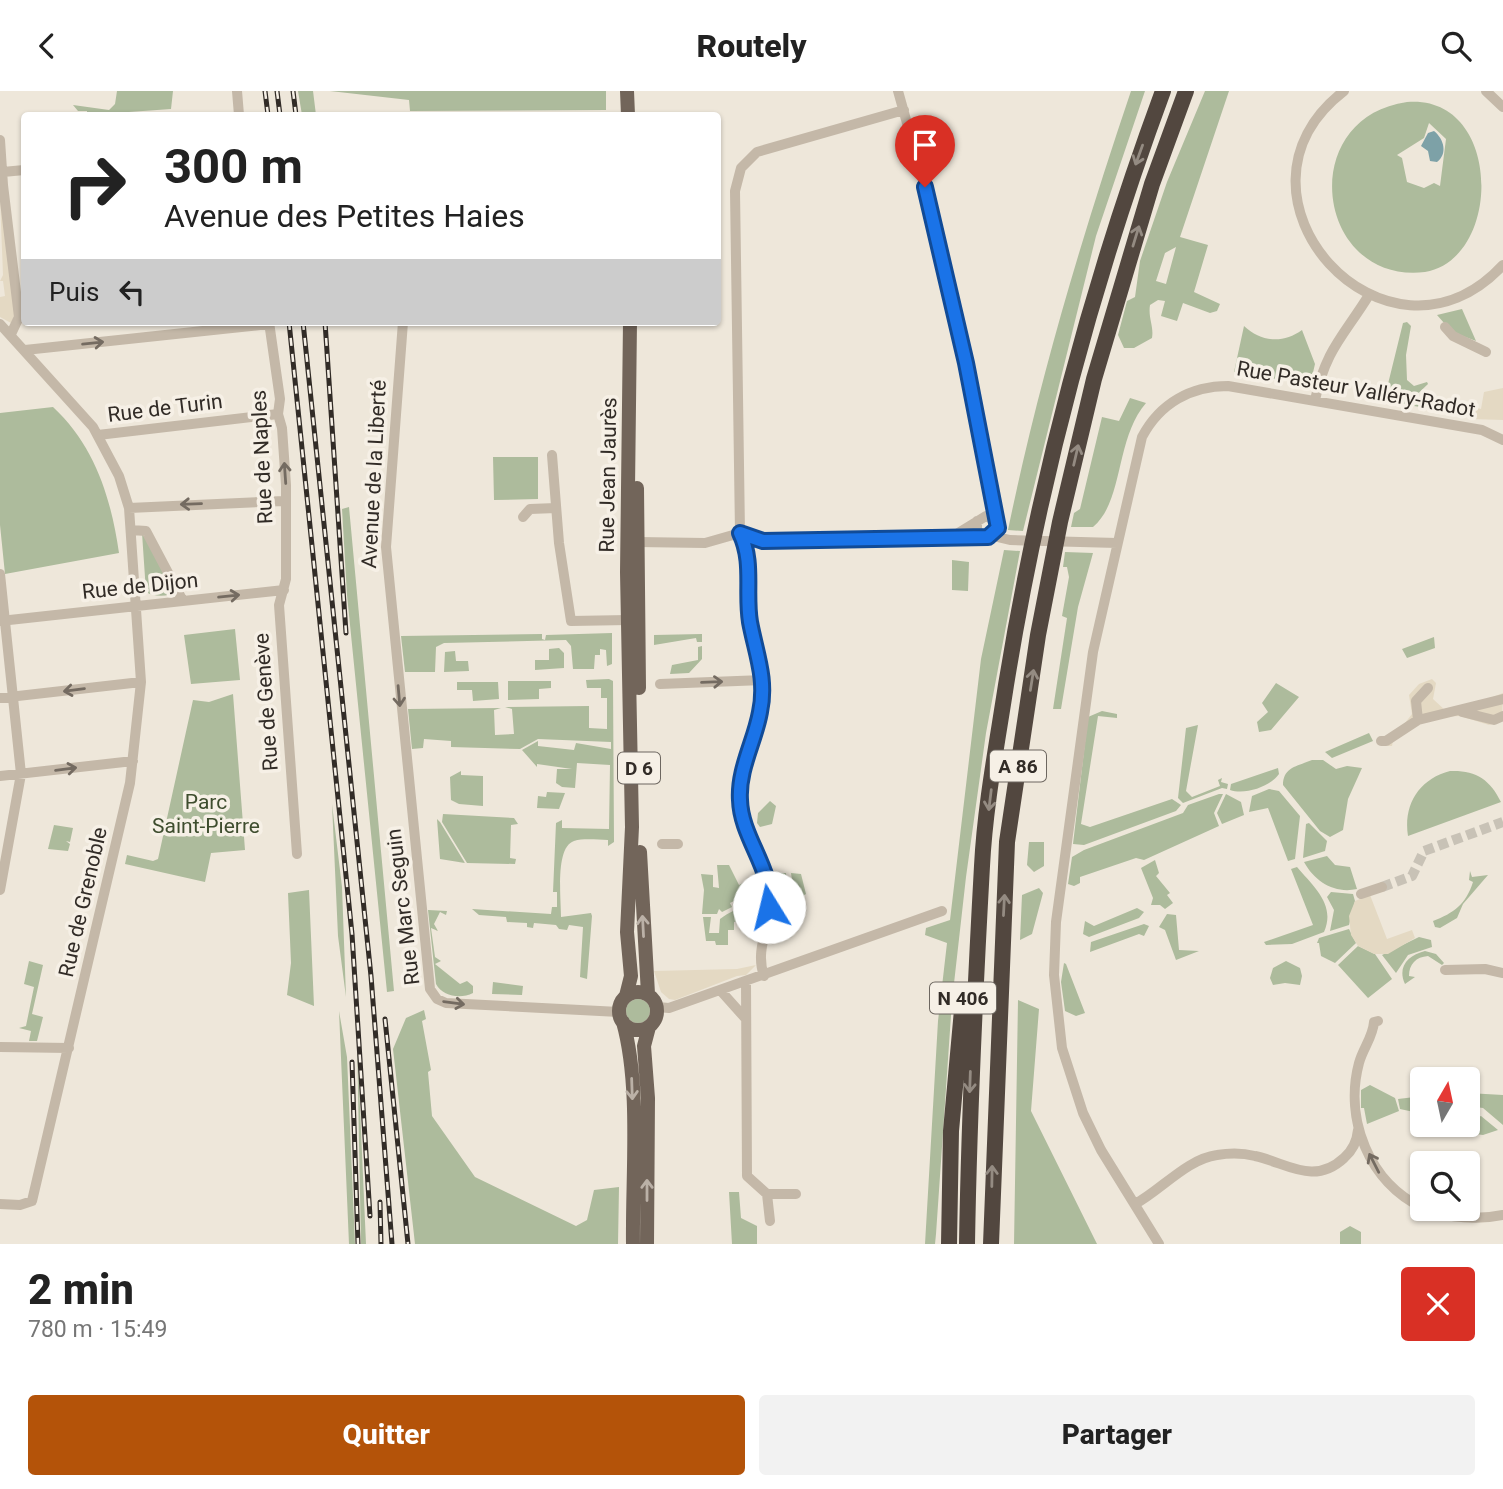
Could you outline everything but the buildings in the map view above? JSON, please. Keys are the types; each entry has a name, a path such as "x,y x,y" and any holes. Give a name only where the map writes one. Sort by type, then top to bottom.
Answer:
{"highway":[{"name":"A 86","path":"967,1244 970,1079 982,867 999,733 1029,559 1079,348 1112,232 1163,91"},
{"name":"A 86","path":"990,1244 1007,842 1053,562 1060,522 1116,303 1152,184 1186,91"},
{"name":"N 406","path":"947,1239 954,1096 974,885 982,867"}],"main road":[{"path":"627,91 628,112"},
{"name":"Rue Jean Jaurès","path":"628,620 627,572 633,542 636,413 631,378 630,326"},
{"name":"D 6","path":"633,542 640,845 648,994"},
{"name":"D 6","path":"626,996 631,976 627,932 632,827 628,620"},
{"path":"633,1244 630,1046 621,1017 626,996 636,991 648,994 657,1007 656,1018 649,1027 645,1046 648,1098 647,1244"},
{"path":"621,1017 632,1029 649,1027"}],"street":[{"path":"237,91 239,112"},
{"path":"898,91 937,231 966,363 988,482 988,525"},
{"path":"1344,91 1320,114 1307,138 1297,171 1297,199 1303,225 1320,256 1343,280 1369,295 1400,303 1441,301 1479,285 1503,265"},
{"path":"1486,91 1503,107"},
{"path":"764,976 760,953 770,895 762,868 745,831 740,801 746,759 760,712 763,680 750,621 748,551 740,533 735,191 741,168 757,152 904,110"},
{"path":"0,140 2,186 19,261 19,317 11,334"},
{"path":"1,170 21,170"},
{"path":"1315,400 1321,371 1329,352 1369,295"},
{"name":"Rue de Grenoble","path":"0,324 99,435 119,476 129,508 141,682 133,761 32,1201 20,1205 0,1204"},
{"path":"25,350 242,326"},
{"name":"Rue de Naples","path":"269,326 280,399 278,414 285,474 284,590"},
{"name":"Avenue de la Liberté","path":"394,628 386,547 403,326"},
{"path":"1445,327 1453,336 1486,352"},
{"name":"Rue Pasteur Valléry-Radot","path":"1159,1244 1101,1150 1070,1080 1062,1048 1054,975 1056,922 1093,652 1142,437 1163,409 1181,395 1213,386 1228,386 1482,430 1503,440"},
{"name":"Rue de Turin","path":"99,435 278,414"},
{"name":"Rue Pasteur Valléry-Radot","path":"1482,430 1503,428"},
{"path":"552,455 571,621 628,620"},
{"path":"129,508 284,501"},
{"path":"523,517 530,509 556,508"},
{"path":"633,542 705,543 740,533 763,541 953,537 988,525 1018,540 1117,543"},
{"path":"131,530 146,531 183,601"},
{"path":"0,573 2,621 21,774 0,890"},
{"name":"Rue de Dijon","path":"2,621 284,590"},
{"name":"Rue de Genève","path":"284,590 279,605 282,668 297,854"},
{"name":"Rue Marc Seguin","path":"394,628 430,989 437,999 446,1003 621,1017"},
{"path":"660,684 763,680"},
{"path":"0,698 141,682"},
{"path":"1418,720 1416,701 1428,688"},
{"path":"1381,741 1386,741 1418,720 1459,712 1489,698 1503,699"},
{"path":"1489,698 1499,718"},
{"path":"1459,712 1499,718"},
{"path":"0,776 133,761"},
{"path":"662,844 678,844"},
{"path":"1361,894 1382,887"},
{"path":"657,1007 669,1008 764,976 942,911"},
{"path":"1445,969 1468,968 1503,973"},
{"path":"746,981 747,1176 767,1194 770,1221"},
{"path":"720,990 746,1019"},
{"path":"1378,1021 1374,1023 1359,1064 1354,1105 1358,1130 1384,1180 1410,1199"},
{"path":"0,1047 69,1048"},
{"path":"1135,1204 1183,1171 1215,1155 1252,1155 1295,1171 1320,1172 1329,1169 1350,1152 1358,1130"},
{"path":"767,1194 796,1194"},
{"path":"1480,1216 1503,1215"}],"green space":[{"path":"117,91 173,91 171,109 87,112 78,111 73,105 109,110 115,104"},
{"path":"298,91 313,91 316,112 302,112"},
{"path":"330,91 606,91 606,110 410,111 409,100"},
{"path":"1131,91 1145,91 1096,236 1023,531 1008,530 1033,419 1063,309"},
{"path":"1205,91 1229,91 1180,237 1208,245 1194,292 1220,304 1217,311 1210,313 1183,303 1177,321 1161,316 1165,301 1158,300 1150,305 1152,338 1134,348 1124,348 1118,335 1127,301 1135,297 1140,261 1167,182","holes":["1176,247 1166,284 1156,281 1165,253"]},
{"path":"1407,102 1439,106 1461,123 1475,149 1481,179 1479,210 1469,239 1451,261 1425,272 1388,269 1360,253 1342,228 1333,198 1334,166 1347,137 1371,114","holes":["1429,123 1446,139 1440,186 1434,183 1424,188 1407,182 1402,158 1397,155 1424,138"]},
{"path":"1462,309 1476,341 1452,332 1437,315"},
{"path":"1407,322 1411,326 1406,355 1407,380 1414,386 1427,382 1428,384 1406,405 1383,399 1384,394 1392,395 1393,389 1387,388 1403,323"},
{"path":"1244,326 1258,335 1272,339 1287,338 1302,330 1315,364 1311,381 1306,384 1234,372"},
{"path":"1429,392 1452,405 1469,406 1471,416 1440,411 1436,404 1438,410 1414,406 1421,401 1435,404 1425,399"},
{"path":"1130,398 1146,403 1129,434 1110,502 1093,527 1071,527 1074,513 1080,509 1102,417 1119,421"},
{"path":"53,407 80,439 99,474 111,512 119,553 5,574 0,525 0,413"},
{"path":"493,457 538,457 538,499 494,500"},
{"path":"349,507 394,991 387,992 347,595 342,509"},
{"path":"142,533 176,592 161,596 146,592"},
{"path":"1004,550 1020,551 986,733 966,877 952,1001 935,1244 925,1244 938,1021 947,943 925,935 926,928 950,920 981,659"},
{"path":"1065,552 1093,553 1078,607 1061,709 1053,709 1067,618 1062,616 1069,577 1067,567 1063,567"},
{"path":"952,560 969,562 968,591 952,590"},
{"path":"235,629 240,680 191,684 184,635"},
{"path":"612,633 612,664 607,666 606,650 600,649 600,655 595,655 594,669 573,669 571,646 566,640 444,643 436,647 435,672 405,672 401,636 542,634 542,639 545,640 546,635"},
{"path":"702,634 702,642 697,642 696,638 654,645 654,635"},
{"path":"1434,637 1435,648 1407,658 1402,649"},
{"path":"702,646 702,659 689,673 670,674 672,665 698,660 698,647"},
{"path":"559,648 564,653 564,668 535,670 535,660 549,660 549,649"},
{"path":"455,651 456,661 468,661 469,671 444,672 445,652"},
{"path":"586,680 613,681 614,842 608,846 608,840 574,841 564,853 560,874 561,917 591,913 592,916 587,979 580,977 583,927 569,925 567,930 559,929 556,925 534,923 533,928 527,927 527,923 507,922 506,917 479,915 472,909 551,914 552,907 557,907 557,892 553,892 556,823 562,820 562,828 609,829 610,765 577,763 575,788 562,787 556,783 557,769 572,769 537,764 537,767 522,750 538,741 538,746 574,750 576,743 611,749 611,742 538,739 520,749 451,747 451,741 424,739 423,748 412,749 408,709 501,708 494,710 495,735 514,734 512,709 505,707 589,706 589,728 607,729 607,698 601,698 601,688 587,688"},
{"path":"508,681 551,681 551,688 539,689 539,699 508,700"},
{"path":"457,682 498,682 499,699 473,701 472,690 457,690"},
{"path":"1276,683 1299,697 1271,730 1259,732 1257,722 1268,712 1262,703"},
{"name":"Parc Saint-Pierre","path":"233,694 245,850 211,853 205,882 125,864 127,855 153,861 158,859 193,700 209,702"},
{"path":"1102,711 1117,714 1117,718 1098,716 1081,824 1090,827 1172,799 1181,805 1176,811 1084,845 1073,844 1088,717"},
{"path":"1198,725 1186,791 1192,797 1220,786 1218,780 1222,778 1221,782 1228,784 1227,789 1222,788 1183,803 1178,798 1186,728"},
{"path":"1369,733 1373,741 1332,758 1325,752"},
{"path":"1312,760 1323,760 1336,769 1347,766 1362,768 1348,799 1343,830 1330,837 1320,831 1283,785 1288,771"},
{"path":"1278,768 1279,774 1275,779 1263,786 1250,791 1230,790 1231,784"},
{"path":"461,771 461,775 483,776 483,806 459,804 451,800 450,777"},
{"path":"1450,771 1467,772 1481,777 1492,787 1501,802 1408,836 1408,814 1415,795 1430,780"},
{"path":"1269,789 1279,791 1300,816 1295,859 1288,861 1268,808 1249,812 1252,796"},
{"path":"547,792 565,793 559,809 537,808 538,796 546,797"},
{"path":"1223,794 1214,813 1219,826 1144,860 1136,858 1080,877 1080,883 1074,886 1068,884 1072,857 1183,813 1188,805"},
{"path":"1226,794 1241,802 1244,815 1222,824 1217,813"},
{"path":"770,801 776,806 772,824 760,827 757,823 758,813"},
{"path":"332,804 342,887 346,997 338,936"},
{"path":"443,814 514,818 518,824 511,825 510,858 516,859 515,864 467,863 442,822"},
{"path":"437,819 440,822 465,863 440,859"},
{"path":"1309,823 1327,841 1325,851 1303,858 1306,824"},
{"path":"54,825 73,828 70,842 66,841 70,844 68,851 48,849"},
{"path":"1029,842 1044,842 1044,866 1034,872 1027,865"},
{"path":"1327,856 1335,865 1350,867 1357,889 1341,890 1326,885 1304,862"},
{"path":"1155,860 1159,873 1156,876 1170,893 1167,895 1173,903 1165,909 1160,905 1151,905 1153,898 1141,868"},
{"path":"717,865 729,865 739,885 754,878 754,873 758,881 753,883 753,890 760,890 755,904 736,905 734,901 730,903 732,907 722,912 719,909 717,914 702,914 704,890 701,874 713,875 713,887 719,888"},
{"path":"1297,867 1316,889 1325,905 1327,922 1324,932 1292,944 1266,945 1264,942 1313,925 1291,869"},
{"path":"1470,871 1472,877 1488,875 1463,904 1457,918 1440,928 1435,927 1433,921 1453,911 1467,896 1473,882 1469,880"},
{"path":"774,873 786,873 787,887 793,887 791,873 801,874 806,894 798,899 799,910 804,911 802,917 775,930 779,894 789,895 788,891 779,891"},
{"path":"1039,888 1043,893 1032,934 1020,940 1022,895"},
{"path":"309,890 314,1006 287,995 291,963 288,893"},
{"path":"1331,892 1353,894 1355,901 1349,925 1330,931 1334,910 1327,897"},
{"path":"751,907 751,918 734,922 734,930 728,930 728,945 716,945 715,941 706,941 703,917 711,917 709,933 719,933 720,919 741,908"},
{"path":"1137,908 1144,912 1139,918 1089,937 1083,934 1085,921 1094,926"},
{"path":"428,910 447,911 446,915 440,912 434,924 438,931 431,928 435,957 441,961 435,964 460,984 467,981 473,986 473,993 453,996 443,992 436,984"},
{"path":"1167,914 1176,915 1179,950 1199,951 1176,960 1165,930 1159,927"},
{"path":"1144,924 1149,926 1144,936 1139,934 1090,952 1091,942"},
{"path":"1349,929 1356,943 1335,963 1321,956 1317,943 1319,938"},
{"path":"1419,937 1431,940 1432,947 1408,955 1396,973 1382,955"},
{"path":"1358,946 1375,954 1392,979 1368,998 1338,965"},
{"path":"1425,951 1436,954 1444,963 1442,965 1428,956 1417,960 1409,972 1409,976 1415,977 1405,984 1403,967 1414,955"},
{"path":"29,961 43,965 32,1014 43,1017 37,1041 29,1041 31,1031 19,1028 26,1026 34,987 24,984"},
{"path":"1286,961 1300,968 1300,985 1273,985 1270,978 1273,968"},
{"path":"1064,963 1085,1013 1076,1016 1065,1011 1061,982"},
{"path":"493,982 523,986 522,995 492,994"},
{"path":"638,999 647,1002 650,1011 647,1020 638,1023 629,1020 626,1011 629,1002"},
{"path":"1018,1000 1039,1009 1031,1111 1097,1244 1014,1244"},
{"path":"424,1010 426,1019 422,1021 431,1070 428,1072 432,1116 475,1177 576,1226 587,1220 594,1190 619,1187 618,1244 415,1244 393,1049 406,1018"},
{"path":"339,1011 347,1057 355,1244 349,1244"},
{"path":"357,1040 366,1244 361,1244"},
{"path":"1370,1085 1395,1098 1399,1111 1367,1124 1364,1108 1361,1108 1361,1090"},
{"path":"1480,1094 1503,1095 1503,1125 1480,1108"},
{"path":"1410,1098 1410,1111 1400,1109 1398,1099"},
{"path":"1481,1116 1498,1130 1480,1135"},
{"path":"729,1192 739,1192 741,1218 757,1226 757,1244 732,1244"},
{"path":"1350,1226 1361,1232 1361,1244 1340,1244 1340,1232"}],"shaded area":[{"path":"0,198 16,312 11,323 0,317 0,297 5,296 3,281 0,281 3,275"},
{"path":"1503,388 1503,420 1471,419 1469,406 1481,409 1484,392"},
{"path":"1432,679 1436,683 1433,699 1446,711 1459,710 1503,693 1502,721 1489,725 1460,716 1438,717 1418,723 1393,741 1392,746 1387,746 1412,714 1409,695 1419,684"},
{"path":"1370,895 1387,939 1412,930 1415,938 1388,954 1374,954 1358,946 1351,935 1349,916 1355,901"},
{"path":"756,965 746,975 675,1000 669,999 661,992 654,971 737,969"}],"water":[{"path":"1434,131 1440,138 1444,151 1437,162 1430,161 1428,151 1421,146 1428,133"}],"tunnel":[{"path":"1382,887 1412,876 1424,851 1503,822"}],"railway":[{"path":"265,91 268,112"},
{"path":"277,91 280,112"},
{"path":"293,91 296,112"},
{"path":"289,326 352,934 370,1216"},
{"path":"303,326 371,976 392,1244"},
{"path":"325,326 346,633"},
{"path":"385,1019 408,1244"},
{"path":"352,1062 358,1244"},
{"path":"380,1202 381,1244"}],"route":[{"path":"769,907 770,895 766,879 745,831 740,801 746,759 760,712 763,680 750,621 748,551 740,533 763,541 875,540 988,537 993,536 998,528 966,363 925,187"}]}
